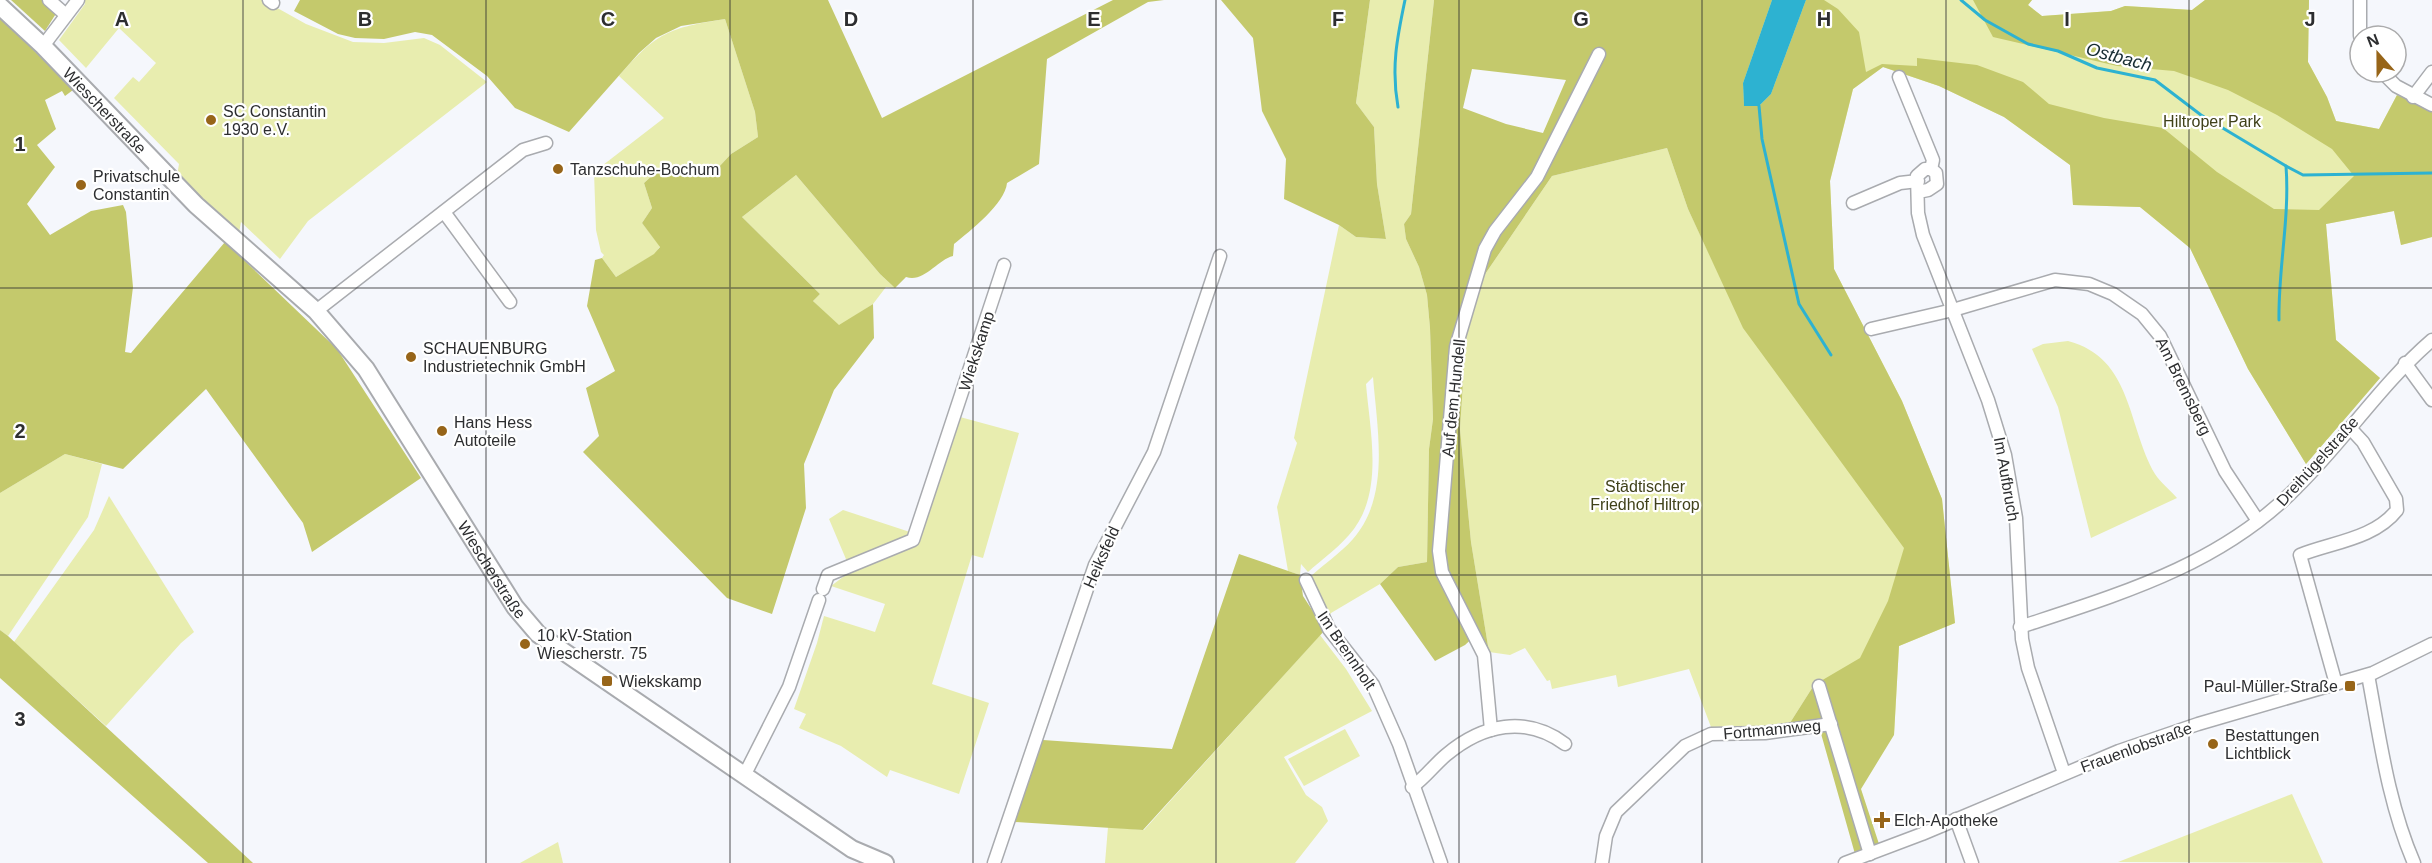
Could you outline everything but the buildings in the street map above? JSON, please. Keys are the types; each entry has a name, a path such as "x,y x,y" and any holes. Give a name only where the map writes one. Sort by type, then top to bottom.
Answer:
{"main road":[{"name":"Wiescherstraße","path":"0,6 43,46 196,205 316,311 366,369 516,607 538,633 852,849 885,863"}],"street":[{"path":"49,0 66,15"},
{"path":"43,46 78,0"},
{"path":"2360,0 2360,24"},
{"name":"Auf dem Hundell","path":"1491,730 1484,655 1442,572 1439,551 1456,347 1485,249 1495,231 1537,177 1599,54"},
{"path":"2413,97 2432,72"},
{"path":"1853,203 1900,183 1932,188 1936,184 1936,173 1931,169 1933,160 1899,77"},
{"path":"2394,84 2413,97 2432,105"},
{"path":"316,311 523,150 546,143"},
{"name":"Im Aufbruch","path":"1918,187 1918,213 1924,239 1993,412 2008,471 2016,518 2020,627 2028,668 2064,773"},
{"path":"444,212 510,302"},
{"name":"Heiksfeld","path":"994,863 1095,565 1154,452 1220,256"},
{"name":"Wiekskamp","path":"745,774 789,687 828,575 913,540 1004,265"},
{"name":"Am Bremsberg","path":"1871,329 1953,310 2055,280 2089,284 2113,294 2133,306 2160,336 2226,471 2258,521"},
{"name":"Dreihügelstraße","path":"2020,627 2174,573 2230,541 2298,487 2405,363 2432,340"},
{"path":"2405,363 2432,400"},
{"path":"2336,684 2300,555 2361,536 2390,519 2397,510 2396,499 2363,442 2350,428"},
{"name":"Im Brennholt","path":"1306,580 1329,629 1373,685 1399,744 1412,787 1441,863"},
{"name":"Frauenlobstraße","path":"1845,863 2064,773 2198,724 2368,675 2432,644"},
{"path":"2368,675 2396,817 2414,863"},
{"path":"1819,686 1870,854"},
{"name":"Fortmannweg","path":"1602,863 1606,836 1616,812 1685,746 1711,734 1765,733 1831,724"},
{"path":"1412,787 1452,750 1491,730 1527,726 1544,730 1565,744"},
{"path":"1956,819 1972,863"}],"green space":[{"path":"11,0 44,0 57,12 45,31"},
{"path":"84,0 263,0 306,24 353,42 384,43 424,38 440,45 487,82 308,221 280,259 241,222 239,233 177,176 179,164 114,98 133,77 139,82 156,63 119,28 86,68 59,40 85,4"},
{"path":"300,0 828,0 882,118 1113,0 1164,0 1148,2 1047,59 1039,164 1007,183 1005,191 994,208 954,244 953,256 925,274 913,278 906,277 895,288 880,274 796,175 742,217 820,294 813,301 839,325 873,304 874,338 834,390 804,464 806,508 772,614 727,598 583,452 599,436 586,388 615,371 587,306 595,260 602,258 616,277 654,254 660,247 642,223 652,208 644,183 664,165 698,176 717,169 731,154 758,137 755,112 725,19 681,26 656,38 639,53 569,132 515,108 487,76 432,35 415,32 384,39 355,38 338,34 294,11"},
{"path":"1221,0 1370,0 1356,103 1374,127 1377,184 1386,239 1356,237 1339,225 1284,199 1286,159 1262,111 1253,38"},
{"path":"1370,0 1434,0 1411,214 1404,224 1406,239 1419,267 1427,295 1430,328 1433,419 1429,449 1427,562 1398,567 1380,584 1331,613 1327,619 1308,579 1353,539 1365,522 1373,503 1379,461 1373,377 1366,384 1372,442 1371,482 1360,519 1349,535 1308,572 1301,564 1300,575 1288,571 1277,507 1297,443 1294,438 1339,225 1356,237 1386,239 1377,184 1374,127 1356,103"},
{"name":"Hiltroper Park","path":"1434,0 1772,0 1743,83 1744,106 1759,106 1771,94 1806,0 1824,0 1838,9 1859,32 1866,72 1882,64 1917,66 1917,58 1977,65 2023,82 2049,104 2104,118 2163,128 2217,172 2274,209 2319,210 2354,176 2332,149 2277,115 2228,90 2174,71 2117,66 1993,37 1973,0 2032,0 2028,5 2042,16 2111,11 2125,6 2192,10 2205,0 2309,0 2308,62 2327,97 2336,121 2379,129 2397,95 2432,110 2432,237 2401,245 2394,211 2326,224 2336,340 2380,378 2306,464 2248,369 2190,248 2140,207 2073,205 2070,165 2004,117 1939,86 1883,67 1853,89 1830,181 1834,269 1902,401 1942,499 1955,623 1899,646 1894,735 1861,789 1879,844 1855,854 1818,723 1788,726 1814,685 1860,658 1888,601 1904,548 1743,328 1688,209 1667,148 1552,176 1477,286 1466,337 1460,429 1471,542 1489,652 1487,653 1477,634 1465,645 1435,661 1380,584 1398,567 1427,562 1429,449 1433,419 1430,328 1427,295 1419,267 1406,239 1404,224 1411,214","holes":["1472,69 1566,80 1543,133 1506,124 1463,108"]},
{"name":"Städtischer Friedhof Hiltrop","path":"1574,0 2032,0 2028,5 2042,16 2111,11 2125,6 2192,10 2205,0 2309,0 2308,62 2327,97 2336,121 2379,129 2397,95 2404,98 2432,237 2401,245 2394,211 2326,224 2336,340 2380,378 2306,464 2248,369 2190,248 2140,207 2073,205 2070,165 2004,117 1939,86 1883,67 1853,89 1830,181 1834,269 1902,401 1942,499 1955,623 1899,646 1894,735 1814,685 1788,726 1711,727 1689,669 1618,687 1616,675 1552,689 1550,680 1547,681 1525,648 1510,655 1489,652 1471,542 1460,429 1466,337 1477,286 1552,176 1667,148 1688,209 1737,313 1644,77"},
{"path":"0,16 73,90 65,96 62,91 45,100 56,129 37,145 55,167 27,204 50,235 91,211 123,205 126,212 133,287 125,352 131,353 225,242 337,349 421,478 312,552 303,523 206,389 123,469 65,454 0,493"},
{"path":"725,19 755,112 758,137 731,154 717,169 698,176 664,165 644,183 652,208 642,223 660,246 655,254 616,277 602,258 604,255 601,252 596,230 594,172 664,118 619,76 644,50 665,34 677,29"},
{"path":"796,175 880,274 895,288 886,287 873,304 839,326 813,301 820,294 742,217"},
{"path":"2068,341 2089,350 2105,362 2117,378 2155,474 2177,498 2091,538 2058,407 2032,349 2043,344"},
{"path":"960,417 1019,433 983,558 972,555 932,684 989,703 959,794 890,770 887,777 841,746 799,728 806,714 794,709 824,616 875,632 885,604 831,586 851,571 829,519 843,510 919,535"},
{"path":"65,454 102,464 88,517 8,636 0,630 0,493"},
{"path":"109,496 194,632 181,643 106,726 14,642 94,530"},
{"path":"1239,554 1300,575 1303,596 1325,630 1143,830 1015,822 1043,740 1172,749"},
{"path":"0,630 253,863 208,863 0,678"},
{"path":"1320,635 1346,669 1372,711 1284,757 1306,795 1322,807 1328,821 1295,863 1105,863 1108,827 1144,830"},
{"path":"1345,729 1360,756 1304,786 1288,759"},
{"path":"2292,794 2323,863 2118,862"},
{"path":"558,842 563,863 520,863"}],"water":[{"path":"1772,0 1806,0 1771,94 1759,106 1744,106 1743,83"}],"waterway":[{"path":"1398,107 1395,66 1397,40 1405,0"},
{"name":"Ostbach","path":"1961,0 1985,20 2028,44 2058,51 2097,68 2155,80 2201,115 2286,166 2287,185 2279,320"},
{"path":"1759,106 1762,139 1799,304 1831,355"},
{"path":"2286,166 2303,175 2432,173"}],"place":[{"name":"SC Constantin 1930 e.V.","path":"211,120"},
{"name":"Tanzschuhe-Bochum","path":"558,169"},
{"name":"Privatschule Constantin","path":"81,185"},
{"name":"SCHAUENBURG Industrietechnik GmbH","path":"411,357"},
{"name":"Hans Hess Autoteile","path":"442,431"},
{"name":"10 kV-Station Wiescherstr. 75","path":"525,644"},
{"name":"Wiekskamp","path":"607,681"},
{"name":"Paul-Müller-Straße","path":"2350,686"},
{"name":"Bestattungen Lichtblick","path":"2213,744"},
{"name":"Elch-Apotheke","path":"1882,820"}]}
